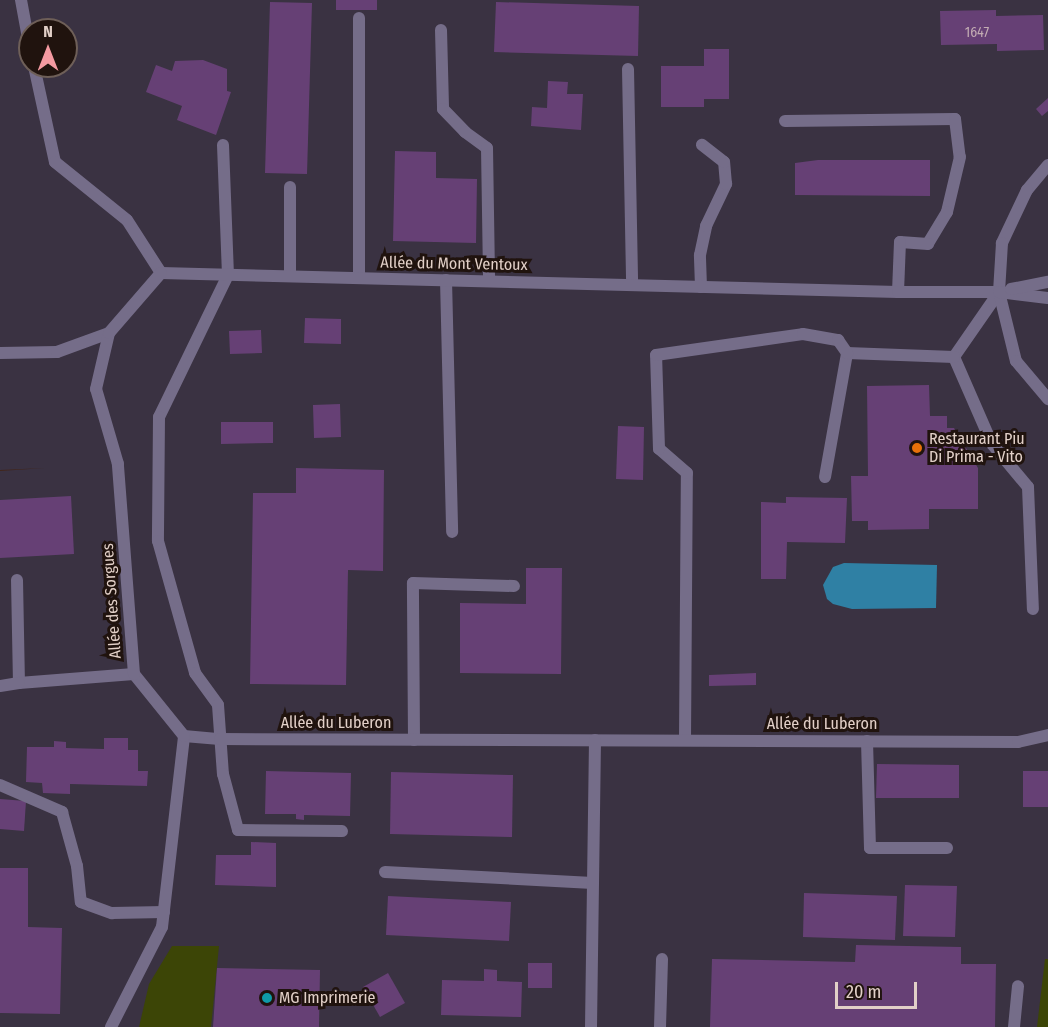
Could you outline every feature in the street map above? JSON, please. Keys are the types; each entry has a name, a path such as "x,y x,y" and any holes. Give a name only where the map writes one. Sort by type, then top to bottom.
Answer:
{"street":[{"path":"21,0 24,18"},
{"path":"359,18 359,278"},
{"path":"441,30 443,109 465,132 487,148 489,281"},
{"path":"628,69 632,285"},
{"path":"37,78 55,162 127,220 161,273"},
{"path":"785,121 955,119 960,157 947,212 928,244 900,242 898,292"},
{"path":"223,145 228,275 159,417 158,541 195,673 218,705 222,774 238,830 342,831"},
{"path":"701,286 700,255 706,226 726,184 724,162 702,145"},
{"path":"1048,165 1027,190 1002,243 999,292 1016,361 1048,399"},
{"path":"290,187 290,276"},
{"name":"Allée du Mont Ventoux","path":"161,273 898,292 999,292 1048,298"},
{"name":"Allée des Sorgues","path":"161,273 109,333 96,389 118,464 134,674 184,736"},
{"path":"446,280 452,532"},
{"name":"Allée du Mont Ventoux","path":"999,292 1048,282"},
{"path":"954,357 999,292"},
{"path":"0,353 57,352 109,333"},
{"path":"685,740 687,473 659,449 656,355 803,334 838,340 847,353 825,477"},
{"path":"847,353 954,357"},
{"path":"954,357 992,444 1028,487 1033,609"},
{"path":"17,580 19,683"},
{"path":"414,740 413,583 514,586"},
{"path":"0,686 134,674"},
{"name":"Allée du Luberon","path":"184,736 220,739 1018,742 1048,735"},
{"path":"111,1027 162,927 184,736"},
{"path":"591,1027 595,740"},
{"path":"867,741 870,848 947,848"},
{"path":"0,785 62,812 77,866 81,902 112,913 164,912"},
{"path":"385,872 593,882"},
{"path":"660,1027 662,959"},
{"path":"1014,1027 1018,986"}],"shaded area":[{"path":"0,0 1048,0 1048,1027 0,1027 0,471 45,468 0,470"}],"green space":[{"path":"172,946 219,946 211,1027 139,1027 149,984"},
{"path":"1045,959 1048,959 1048,1027 1037,1027"}],"water":[{"path":"844,563 937,565 936,608 852,609 833,604 827,599 823,585 833,567"}],"building":[{"path":"336,0 377,0 377,10 336,10"},
{"path":"270,2 312,3 307,174 265,173"},
{"path":"496,2 639,6 638,56 494,52"},
{"path":"996,10 996,16 1043,15 1044,50 997,51 997,44 941,45 940,11"},
{"path":"704,49 729,49 729,99 704,99 704,107 661,107 661,66 704,66"},
{"path":"203,60 227,69 227,91 231,92 216,135 177,120 182,106 146,92 156,65 172,71 175,61"},
{"path":"548,81 568,82 567,94 583,94 581,130 531,126 532,107 547,108"},
{"path":"1048,98 1048,111 1042,116 1036,109"},
{"path":"395,151 436,152 436,178 477,179 476,243 393,241"},
{"path":"818,160 930,160 930,196 795,195 795,163"},
{"path":"305,318 341,319 341,344 304,343"},
{"path":"261,330 262,353 230,354 229,331"},
{"name":"Restaurant Piu Di Prima - Vito","path":"929,385 930,416 947,416 947,428 954,428 978,468 978,509 929,509 929,529 868,530 868,521 852,521 851,476 868,476 867,386"},
{"path":"340,404 341,437 314,438 313,405"},
{"path":"221,422 273,422 273,443 221,444"},
{"path":"618,426 644,427 643,480 616,479"},
{"path":"296,468 384,470 383,571 348,570 346,685 250,684 253,493 296,493"},
{"path":"71,496 74,554 0,558 0,500"},
{"path":"786,497 847,498 845,543 787,542 786,579 761,579 761,502 786,503"},
{"path":"526,568 562,568 561,674 460,673 460,603 526,604"},
{"path":"756,673 756,685 709,686 709,675"},
{"path":"104,738 128,738 128,750 138,750 138,771 148,771 147,786 70,784 70,794 43,793 42,783 26,782 27,747 54,747 54,741 66,742 66,748 104,749"},
{"path":"877,764 959,765 959,798 876,798"},
{"path":"266,771 351,773 350,816 304,815 304,820 296,819 296,814 265,814"},
{"path":"1023,771 1048,771 1048,807 1023,807"},
{"path":"391,772 513,775 512,837 390,834"},
{"path":"0,799 26,801 24,831 0,829"},
{"path":"251,842 276,843 276,887 215,885 216,855 251,855"},
{"path":"0,868 28,868 28,927 62,928 60,1014 0,1013"},
{"path":"905,885 957,886 955,937 903,936"},
{"path":"804,893 897,896 895,940 803,937"},
{"path":"388,896 511,902 509,941 386,935"},
{"path":"856,945 961,947 961,964 996,964 995,1027 710,1027 712,959 855,962"},
{"path":"528,963 552,963 552,988 528,988"},
{"name":"MG Imprimerie","path":"217,968 320,970 319,1027 213,1027"},
{"path":"484,969 497,970 497,981 522,982 521,1017 441,1015 442,980 484,981"},
{"path":"388,973 405,1003 380,1017 363,987"}],"place":[{"name":"Restaurant Piu Di Prima - Vito","path":"917,448"},
{"name":"MG Imprimerie","path":"267,998"}]}
